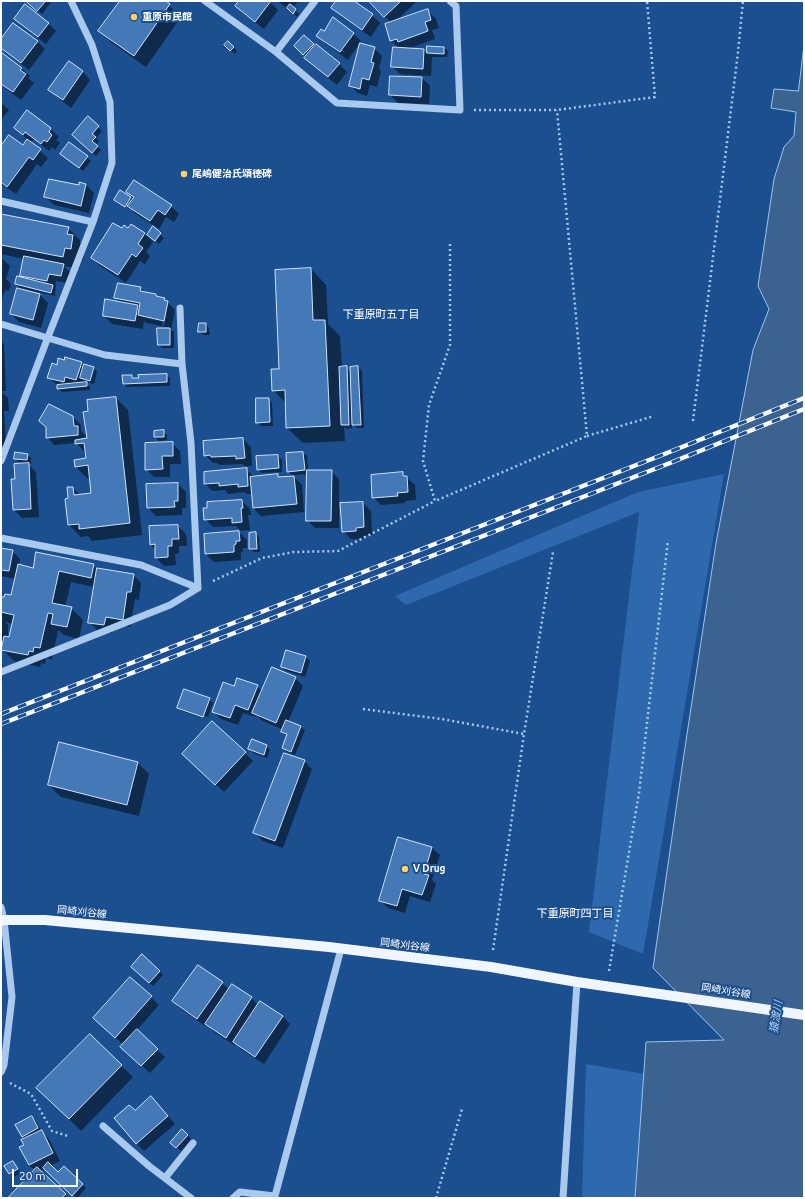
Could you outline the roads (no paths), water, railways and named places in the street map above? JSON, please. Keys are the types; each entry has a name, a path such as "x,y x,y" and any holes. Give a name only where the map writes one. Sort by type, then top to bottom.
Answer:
{"main road":[{"name":"岡崎刈谷線","path":"2,920 45,920 341,949 491,967 577,982 606,985 804,1015"}],"street":[{"path":"1,461 93,222 112,163 110,102 92,45 70,1"},
{"path":"206,1 276,52 337,103 460,110 456,6 450,1"},
{"path":"276,52 314,1"},
{"path":"1,201 93,222"},
{"path":"180,308 182,364 191,443 198,588"},
{"path":"1,324 105,355 182,364"},
{"path":"1,538 141,565 198,588"},
{"path":"1,672 170,605 198,588"},
{"path":"1,907 12,997 4,1065 1,1072"},
{"path":"233,1198 240,1192 275,1196 341,949"},
{"path":"563,1198 577,982"},
{"path":"103,1126 149,1166 191,1198"},
{"path":"166,1178 193,1143"}],"water":[{"name":"猿渡川","path":"804,46 804,1198 635,1198 646,1042 724,1040 653,968 716,543 753,350 769,309 758,286 774,179 784,147 794,136 796,112 771,108 774,89 798,91"}],"railway":[{"path":"1,714 804,398"},
{"path":"1,724 670,463 804,409"}],"place":[{"name":"重原市民館","path":"134,17"},
{"name":"尾嶋健治氏頌徳碑","path":"184,174"},
{"name":"V Drug","path":"405,869"}],"district":[{"name":"下重原町五丁目","path":"381,314"},
{"name":"下重原町四丁目","path":"575,913"}]}
